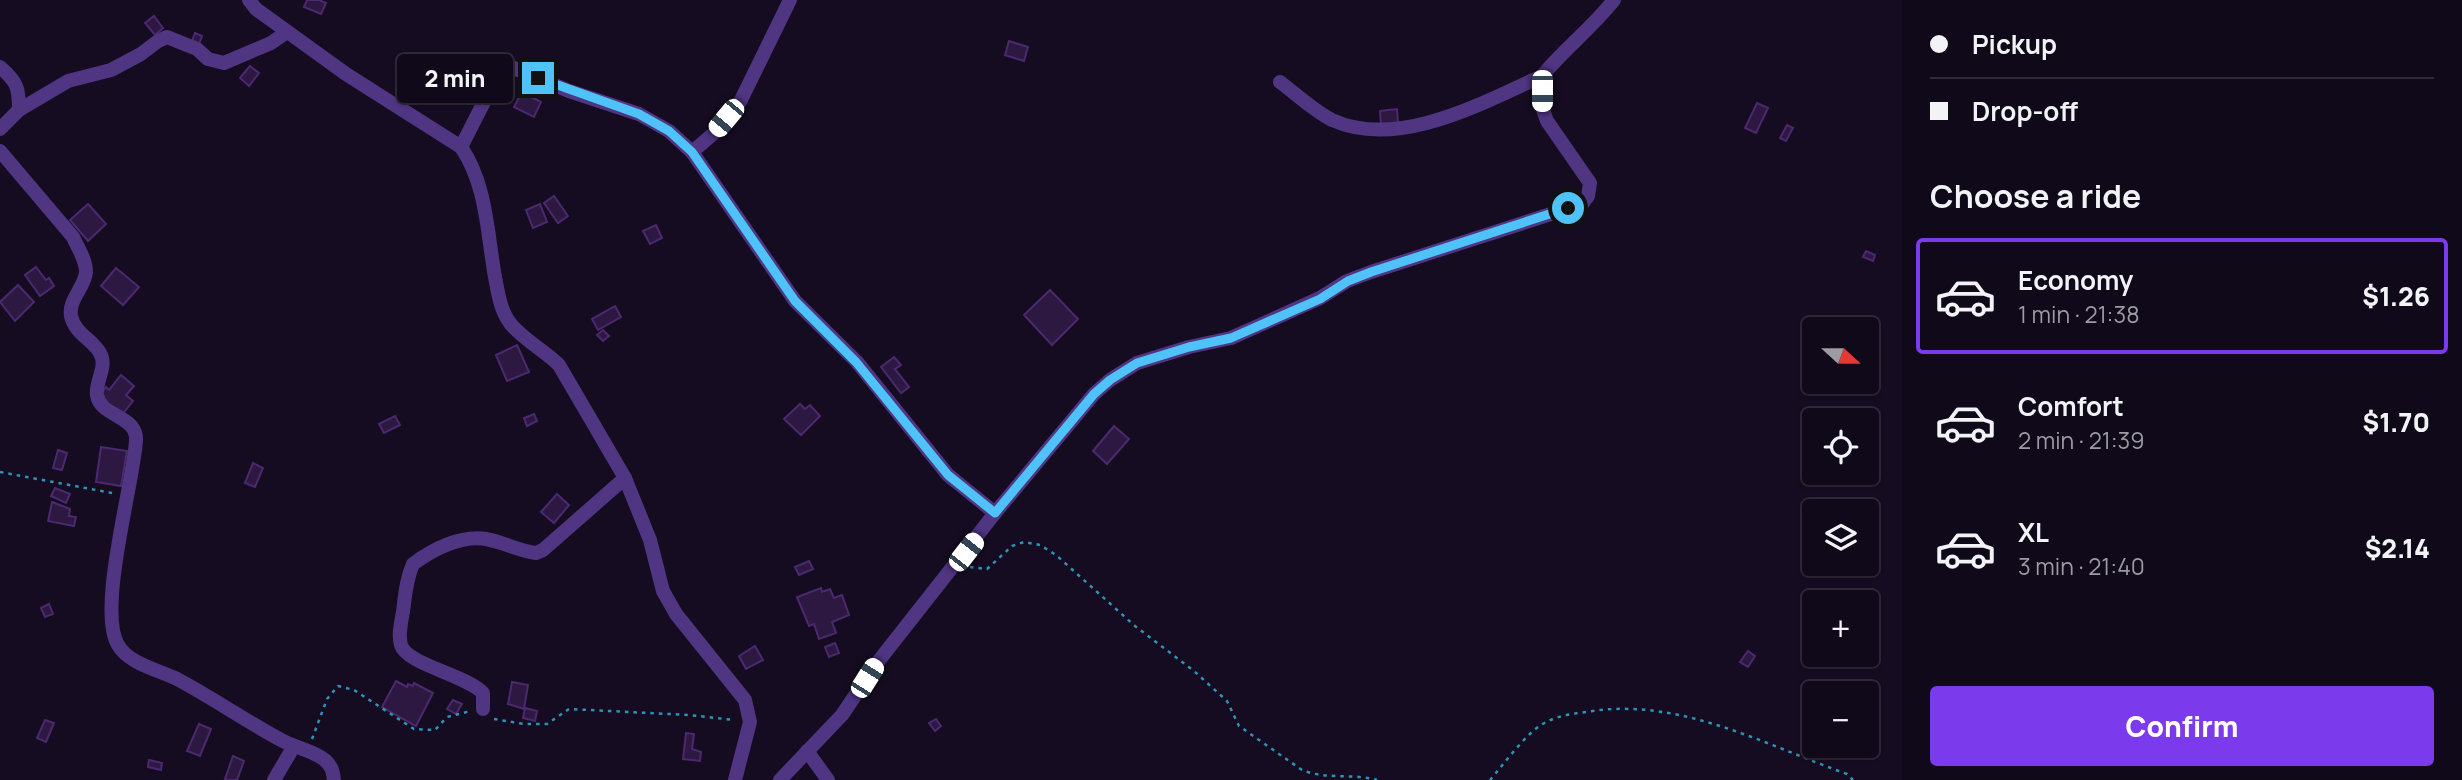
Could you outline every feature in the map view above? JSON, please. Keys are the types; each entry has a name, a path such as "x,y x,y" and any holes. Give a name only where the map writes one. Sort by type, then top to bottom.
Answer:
{"street":[{"path":"249,0 256,9 346,74 461,148 472,163 482,194 500,303 510,324 559,365 625,478 650,540 663,591 676,614 745,700 750,722 735,780"},
{"path":"692,152 713,134 740,102 790,0"},
{"path":"1280,82 1331,120 1364,129 1419,127 1473,107 1542,76 1614,0"},
{"path":"0,129 19,110 68,80 110,70 167,37 197,49 208,60 224,63 271,43 287,32"},
{"path":"461,148 486,98 509,66 569,91 639,114 669,131 692,152 795,301 856,362 948,475 995,513"},
{"path":"0,67 12,78 19,90 19,110"},
{"path":"780,780 842,715 877,663 995,513 1094,394 1110,380 1137,363 1231,338 1320,299 1348,281 1371,272 1582,204 1588,196 1590,183 1547,121 1542,107 1542,76"},
{"path":"0,151 73,237 81,252 86,275 71,310 72,318 75,327 100,352 103,362 97,396 101,403 133,428 137,438 126,495 113,599 115,639 130,657 177,679 323,759 332,768 334,780"},
{"path":"483,709 483,693 479,688 460,677 409,656 401,647 399,632 413,564 443,547 472,538 487,539 536,553 543,550 625,478"},
{"path":"274,780 301,749"},
{"path":"807,751 828,780"}],"path":[{"path":"0,472 96,492 126,495"},
{"path":"957,564 987,569 1012,546 1024,542 1040,545 1056,555 1135,626 1194,671 1227,701 1239,726 1302,770 1326,777 1365,777 1377,780"},
{"path":"301,749 327,699 338,687 354,690 414,729 422,730 435,730 447,717 483,709 496,720 524,724 547,724 569,709 689,715 750,722"},
{"path":"1490,780 1537,727 1553,718 1608,708 1634,707 1659,710 1730,729 1847,774 1853,780"}],"building":[{"path":"307,0 326,3 321,14 304,7"},
{"path":"154,16 163,28 155,35 145,23"},
{"path":"195,33 202,36 199,44 192,41"},
{"path":"1009,41 1028,47 1024,61 1005,55"},
{"path":"250,66 259,73 249,86 240,78"},
{"path":"522,92 541,102 534,117 514,107"},
{"path":"1757,103 1768,108 1756,133 1745,128"},
{"path":"1397,109 1398,123 1381,125 1380,111"},
{"path":"1787,125 1793,128 1786,141 1780,138"},
{"path":"554,196 568,216 558,223 544,203"},
{"path":"88,204 106,224 88,241 70,220"},
{"path":"540,204 547,222 533,228 526,210"},
{"path":"656,225 662,238 650,244 643,231"},
{"path":"1866,251 1875,255 1873,261 1863,257"},
{"path":"36,267 54,286 40,296 25,275"},
{"path":"116,268 139,287 123,305 101,286"},
{"path":"18,285 34,302 15,321 0,302"},
{"path":"1050,290 1078,319 1052,345 1024,315"},
{"path":"615,306 621,317 598,330 592,319"},
{"path":"603,330 609,336 603,341 597,335"},
{"path":"517,345 529,372 507,381 496,355"},
{"path":"894,357 901,365 895,369 909,387 901,393 881,367"},
{"path":"121,375 134,386 126,395 133,401 121,416 98,397 106,387 109,390"},
{"path":"800,404 805,409 810,405 820,416 801,435 784,419"},
{"path":"534,414 537,421 527,426 524,418"},
{"path":"395,416 400,425 384,433 379,424"},
{"path":"1114,426 1129,439 1107,464 1093,451"},
{"path":"101,447 127,451 121,486 96,482"},
{"path":"58,450 67,453 62,470 53,468"},
{"path":"253,463 263,468 255,487 245,483"},
{"path":"55,488 70,494 66,503 51,496"},
{"path":"557,494 569,505 554,523 541,512"},
{"path":"52,502 70,509 69,516 76,517 74,526 48,521"},
{"path":"809,561 813,569 799,575 795,567"},
{"path":"821,588 822,592 830,589 834,598 842,595 849,615 832,622 836,633 819,639 814,624 809,626 797,597"},
{"path":"49,604 53,614 45,617 41,608"},
{"path":"835,643 839,653 829,657 825,647"},
{"path":"755,646 763,660 746,669 739,656"},
{"path":"1748,651 1755,656 1748,667 1740,662"},
{"path":"396,681 407,687 408,684 413,686 414,683 433,693 416,726 382,707"},
{"path":"512,682 528,685 524,709 508,704"},
{"path":"453,700 462,704 456,714 447,709"},
{"path":"525,708 537,711 535,721 523,718"},
{"path":"936,719 941,726 935,731 929,723"},
{"path":"45,720 54,723 46,742 37,738"},
{"path":"199,724 211,729 200,756 187,751"},
{"path":"686,733 694,734 692,749 701,752 700,761 683,759"},
{"path":"233,756 244,761 237,780 227,780 225,779"},
{"path":"149,760 162,763 161,770 148,767"}],"route":[{"path":"538,78 639,114 669,131 692,152 795,301 856,362 948,475 995,513 1094,394 1137,363 1231,338 1320,299 1348,281 1371,272 1568,208"}]}
